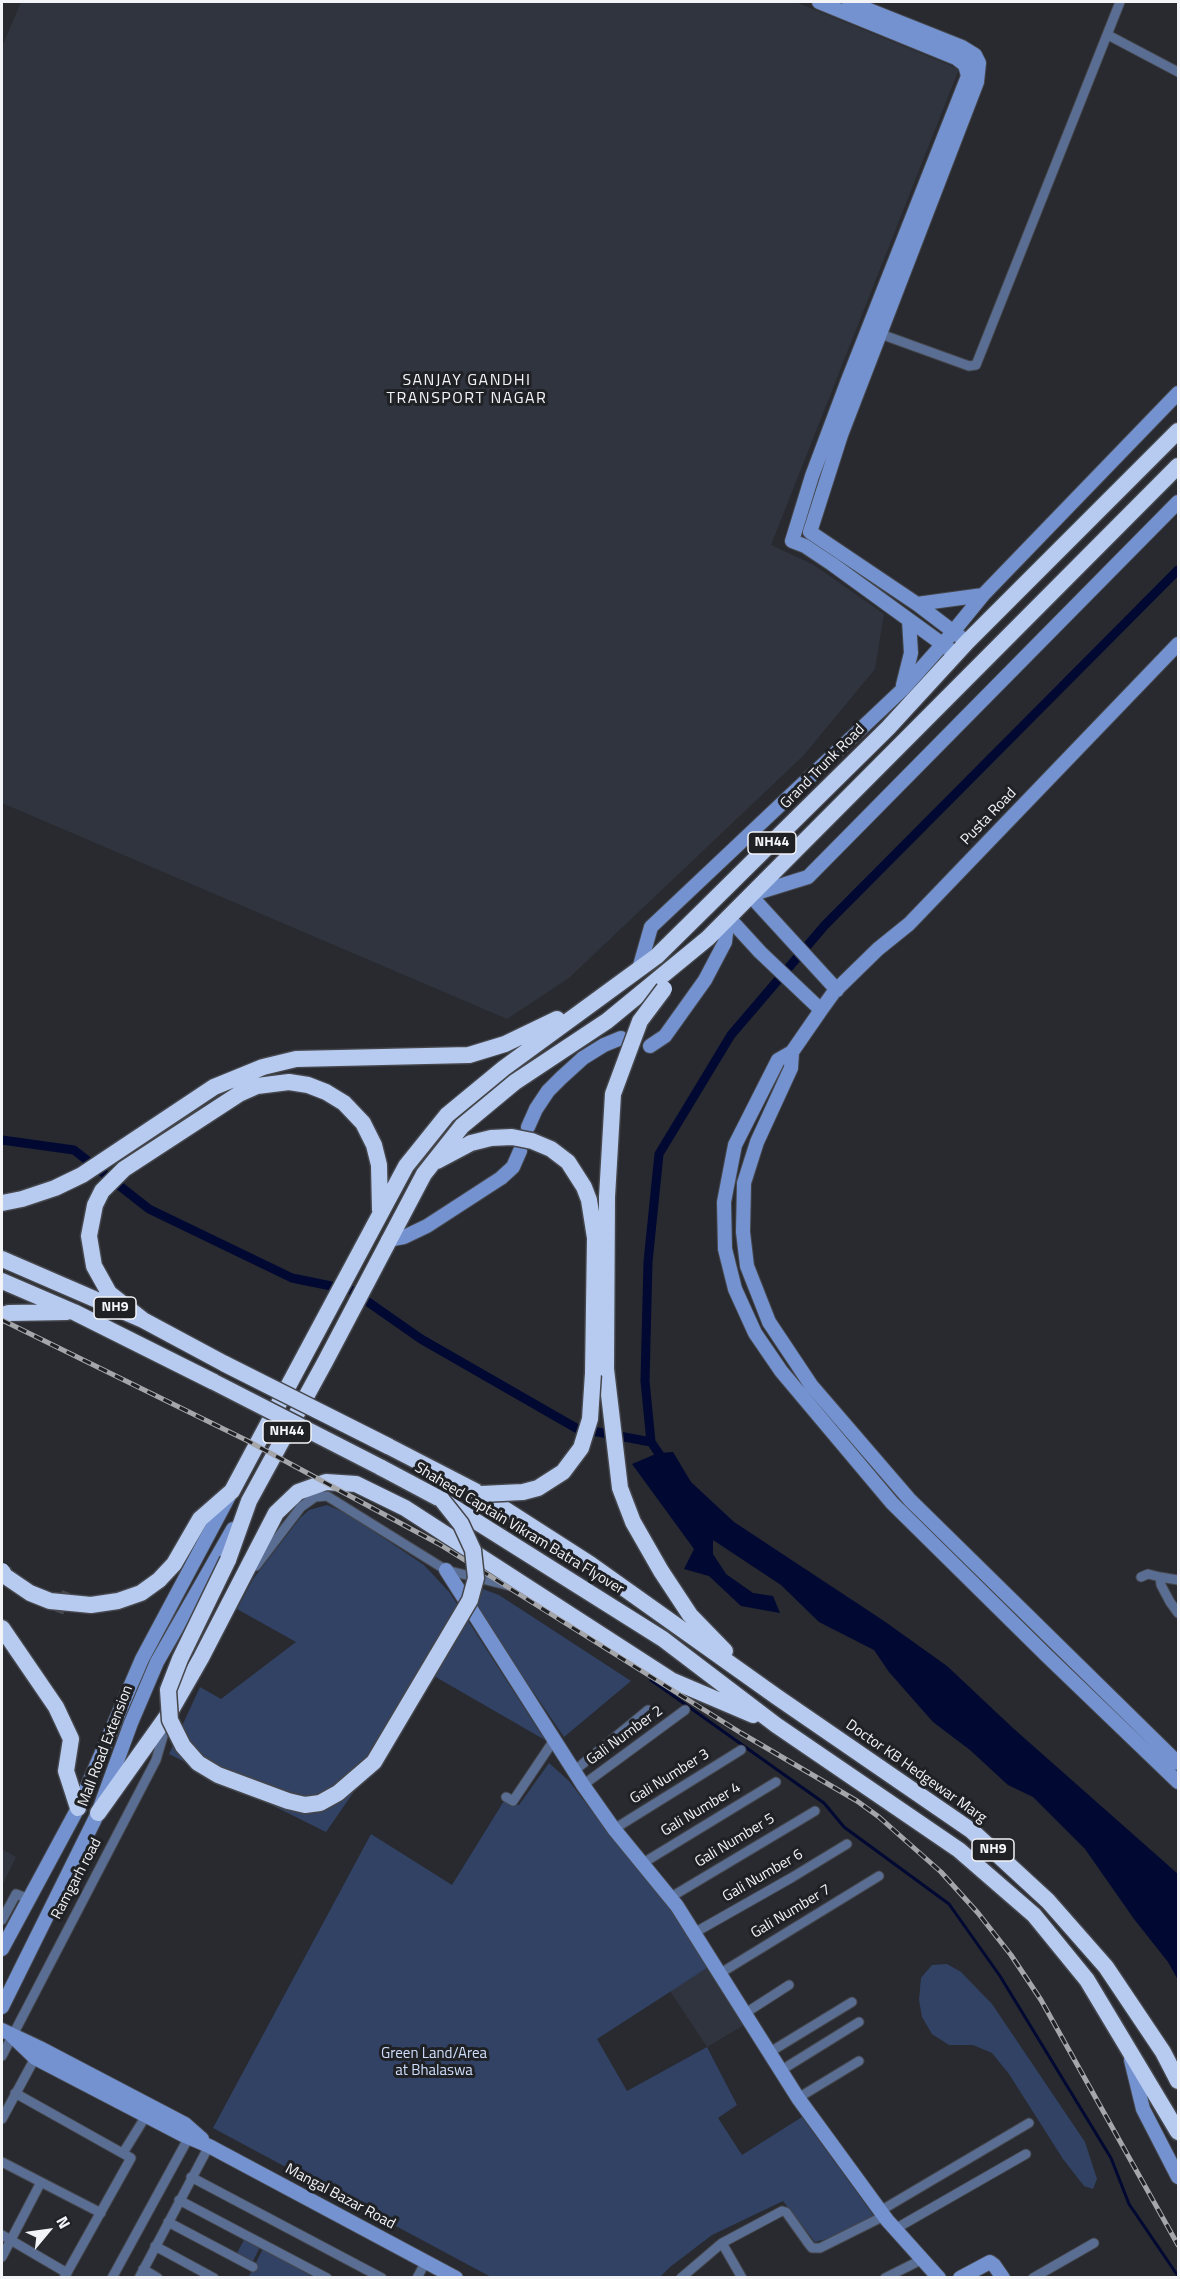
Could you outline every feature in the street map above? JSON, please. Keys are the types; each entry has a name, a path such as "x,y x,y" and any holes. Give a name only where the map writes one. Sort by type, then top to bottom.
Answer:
{"highway":[{"name":"Grand Trunk Road","path":"232,1491 406,1166 447,1115 504,1068 657,956 879,737 955,647 1179,431"},
{"name":"NH44","path":"249,1501 423,1174 462,1126 515,1083 606,1021 694,950 1179,466"},
{"path":"694,950 640,1021 613,1094 607,1197 606,1369 620,1488 633,1522 661,1572 690,1615 741,1667 777,1698"},
{"path":"2,1203 55,1188 81,1175 214,1087 263,1067 296,1059 468,1055 505,1044 595,1001"},
{"path":"143,1320 120,1304 100,1280 90,1251 90,1220 102,1191 112,1179 175,1134 239,1094 257,1086 289,1082 308,1085 326,1092 353,1112 363,1123 374,1145 379,1165 380,1216"},
{"path":"432,1164 471,1143 491,1138 512,1137 532,1141 551,1149 568,1162 584,1187 589,1200 595,1238 590,1419 581,1448 563,1472 538,1488 508,1494 482,1494"},
{"name":"Shaheed Captain Vikram Batra Flyover","path":"2,1259 143,1320 482,1494 590,1564 777,1698"},
{"name":"Shaheed Captain Vikram Batra Flyover","path":"2,1281 74,1312 442,1500 663,1639 776,1725"},
{"path":"2,1315 74,1312"},
{"path":"98,1813 170,1712 201,1658 261,1539 282,1505 307,1488 336,1481 366,1487 405,1508 670,1680 776,1725"},
{"path":"2,1571 22,1588 50,1601 91,1605 141,1593 159,1580 174,1564 200,1519 232,1491"},
{"path":"249,1501 228,1560 180,1659 168,1690 170,1720 183,1746 198,1763 218,1775 305,1805 320,1803 338,1792 374,1762 470,1600 476,1578 473,1550 461,1524 442,1500"},
{"path":"2,1629 56,1707 71,1739 66,1772 78,1808"},
{"name":"Doctor KB Hedgewar Marg","path":"777,1698 980,1839 1048,1902 1106,1967 1179,2080"},
{"name":"NH9","path":"776,1725 959,1850 1034,1915 1087,1980 1179,2132"}],"main road":[{"path":"805,546 874,332 968,76 965,65 956,58 819,2"},
{"path":"849,2 962,47 975,55 979,63 977,82 812,476 792,541 805,546 873,592 909,620 955,647"},
{"path":"955,647 954,631 983,595 1179,393"},
{"path":"837,990 750,895 808,877 1179,502"},
{"path":"797,526 810,532 954,631"},
{"path":"917,604 983,595"},
{"path":"902,690 911,653 909,620"},
{"name":"Pusta Road","path":"792,1052 837,990 878,949 909,924 1179,644"},
{"path":"639,969 651,927 902,690 955,647"},
{"path":"728,917 760,952 821,1010"},
{"path":"650,1046 665,1036 705,980 725,942 728,917"},
{"path":"528,1126 548,1091 561,1078 583,1058 621,1038"},
{"path":"792,1052 778,1060 735,1144 724,1202 725,1249 735,1289 755,1333 781,1371 892,1503 1179,1782"},
{"path":"792,1052 791,1068 757,1142 744,1183 743,1232 747,1266 769,1323 811,1385 910,1500 1179,1763"},
{"path":"385,1247 413,1234 501,1178 513,1167 520,1151"},
{"name":"Mall Road Extension","path":"2,1949 23,1897 78,1808 142,1659 232,1491"},
{"name":"Mall Road Extension","path":"2,2007 98,1813 130,1723 158,1662 249,1501"},
{"path":"446,1570 583,1785 614,1829 671,1897 798,2098 882,2213 939,2277"},
{"path":"7,2033 35,2058 149,2111 185,2124 209,2146"},
{"path":"7,2033 40,2048 149,2111 189,2138 209,2146"},
{"path":"1127,2044 1143,2109 1179,2177"},
{"path":"1163,2052 1179,2066"},
{"name":"Mangal Bazar Road","path":"209,2146 456,2277"},
{"path":"960,2277 990,2262 1003,2277"}],"street":[{"path":"874,332 969,366 976,365 1120,2"},
{"path":"1108,35 1179,72"},
{"path":"232,1596 301,1507 315,1497 321,1496 327,1496 446,1570 536,1592"},
{"path":"1141,1577 1148,1574 1179,1580"},
{"path":"1160,1577 1161,1585 1179,1613"},
{"path":"574,1771 648,1710"},
{"name":"Gali Number 2","path":"583,1785 685,1710"},
{"name":"Ramgarh road","path":"2,2056 7,2033 156,1760 170,1712"},
{"path":"506,1797 513,1801 554,1740"},
{"name":"Gali Number 3","path":"614,1829 741,1750"},
{"name":"Gali Number 4","path":"643,1863 776,1782"},
{"name":"Gali Number 5","path":"671,1897 815,1811"},
{"name":"Gali Number 6","path":"694,1933 847,1844"},
{"name":"Gali Number 7","path":"719,1974 879,1876"},
{"path":"2,1920 23,1897"},
{"path":"744,2013 789,1985"},
{"path":"770,2052 852,2002"},
{"path":"780,2071 859,2022"},
{"path":"2,2119 35,2058"},
{"path":"798,2098 859,2061"},
{"path":"6,2238 66,2275 131,2158 15,2093"},
{"path":"123,2153 149,2111"},
{"path":"684,2276 722,2243 784,2210 812,2248 820,2248 1029,2123"},
{"path":"112,2277 189,2138"},
{"path":"158,2277 141,2273 209,2146"},
{"path":"895,2229 1026,2154"},
{"path":"2,2162 40,2184 100,2213"},
{"path":"191,2177 382,2277"},
{"path":"2,2257 6,2238 40,2184"},
{"path":"180,2200 314,2274 327,2277"},
{"path":"168,2222 253,2267"},
{"path":"722,2243 742,2277"},
{"path":"1033,2277 1094,2243"},
{"path":"155,2246 214,2277"},
{"path":"885,2277 923,2259"},
{"path":"417,2277 426,2261"}],"shaded area":[{"path":"21,2 796,2 959,69 771,545 814,565 884,614 875,669 804,755 569,978 507,1019 2,803 2,47"},
{"path":"673,1452 691,1482 734,1522 884,1621 947,1666 1014,1729 1178,1874 1178,1980 1168,1962 1134,1919 1085,1849 1033,1797 1008,1785 970,1750 933,1722 889,1672 874,1650 819,1622 781,1585 713,1540 713,1554 726,1574 753,1593 773,1596 780,1613 741,1606 709,1576 684,1569 694,1549 632,1464 658,1453"},
{"path":"2,1849 16,1857 2,1886"},
{"path":"710,1966 746,2024 707,2047 670,1991"}],"green space":[{"path":"327,1505 348,1514 424,1565 450,1593 545,1740 434,1676 326,1832 169,1754 200,1687 221,1699 296,1642 237,1609 253,1579 300,1518 309,1510"},
{"path":"483,1589 499,1595 631,1681 564,1737 476,1608"},
{"name":"Green Land/Area at Bhalaswa","path":"549,1763 569,1781 691,1934 710,1966 597,2039 627,2091 707,2047 737,2105 718,2118 742,2155 802,2117 874,2216 834,2237 815,2242 783,2201 712,2235 660,2277 491,2277 213,2128 371,1834 452,1885 504,1801 519,1805"},
{"path":"947,1964 961,1972 992,2004 1085,2142 1097,2179 1093,2189 1084,2186 1063,2159 1009,2074 992,2053 973,2045 949,2045 932,2034 922,2017 919,2000 921,1978 932,1965"},
{"path":"245,2238 260,2247 252,2263 236,2255"},
{"path":"264,2247 311,2273 309,2277 248,2278"}],"waterway":[{"path":"651,1442 645,1381 648,1262 659,1154 731,1035 825,925 1178,570"},
{"path":"2,1140 74,1150 149,1209 292,1278 351,1290 421,1339 576,1428 651,1442 664,1461"},
{"path":"651,1680 824,1803 844,1827 949,1904 1000,1976 1111,2158 1129,2204 1178,2276"}],"tunnel":[{"path":"59,1613 67,1590"}],"railway":[{"path":"2,1320 248,1441 439,1544 741,1733 857,1801 879,1817 941,1872 978,1913 1011,1955 1041,2000 1178,2245"}],"district":[{"name":"SANJAY GANDHI TRANSPORT NAGAR","path":"467,390"}]}
